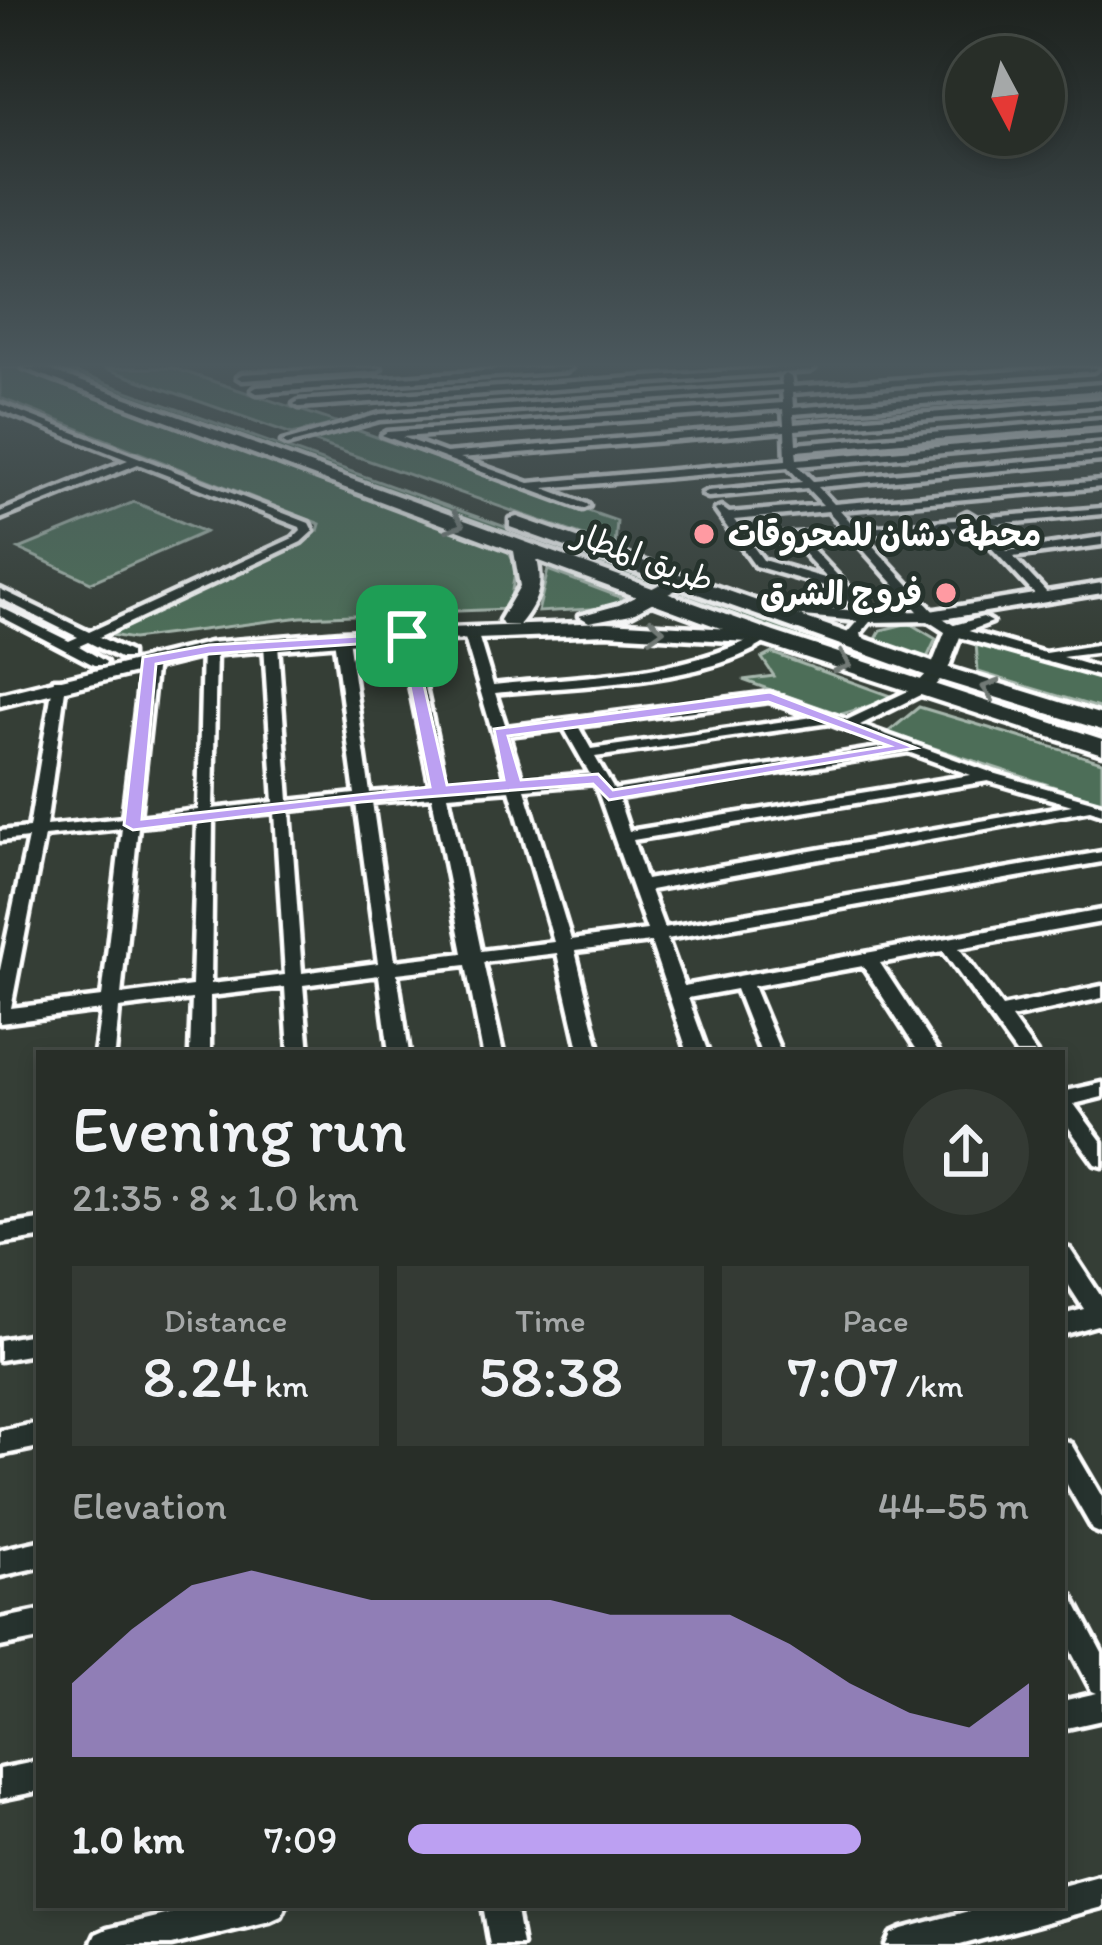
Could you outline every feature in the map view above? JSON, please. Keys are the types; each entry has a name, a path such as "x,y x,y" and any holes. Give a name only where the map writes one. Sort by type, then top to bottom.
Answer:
{"highway":[{"name":"طريق المطار","path":"280,459 766,637 1102,723"},
{"name":"طريق المطار","path":"334,459 856,643 929,681 1102,747"},
{"path":"511,620 530,599 532,568 522,547"}],"main road":[{"path":"0,700 209,649 341,638 470,635 606,622 678,581"},
{"path":"750,605 868,617 931,616 1102,588"},
{"path":"929,681 953,631 976,623 1102,603"},
{"path":"0,689 125,655 286,631 511,620 606,622 766,637"}],"street":[{"path":"67,647 297,540 307,531 304,525 130,459"},
{"path":"451,459 583,506"},
{"path":"791,459 826,507 931,616 953,631 1102,673"},
{"path":"529,486 856,459"},
{"path":"919,459 1043,597"},
{"path":"708,494 1094,459"},
{"path":"0,516 136,461"},
{"path":"694,472 759,563 838,586"},
{"path":"726,517 958,502 1102,484"},
{"path":"745,542 1102,511"},
{"path":"796,538 868,617 854,633 856,643"},
{"path":"1003,555 1102,541"},
{"path":"0,593 125,655"},
{"path":"0,611 99,662"},
{"path":"470,635 565,948 589,1050"},
{"path":"407,636 492,1050"},
{"path":"487,690 699,663 746,651 766,637"},
{"path":"341,638 399,1050"},
{"path":"271,644 299,1050"},
{"path":"1040,657 1102,648"},
{"path":"200,1050 209,649"},
{"path":"104,1050 148,661"},
{"path":"850,724 929,681"},
{"path":"59,682 37,831 0,1015 657,935 1102,857"},
{"path":"499,732 770,697 988,776 1097,808"},
{"path":"586,754 830,719"},
{"path":"569,723 609,795 697,1050"},
{"path":"609,795 908,748"},
{"path":"623,837 988,776"},
{"path":"0,836 361,797 598,778"},
{"path":"640,886 1097,808"},
{"path":"677,994 1102,916"},
{"path":"948,945 1024,1050"},
{"path":"868,959 927,1050"},
{"path":"742,982 770,1050"},
{"path":"998,1014 1102,992"},
{"path":"1065,1100 1102,1090"},
{"path":"1065,1105 1102,1158"},
{"path":"0,1235 36,1229"},
{"path":"1065,1261 1101,1315 1065,1324"},
{"path":"0,1350 36,1344"},
{"path":"0,1443 36,1436"},
{"path":"1065,1457 1102,1521"},
{"path":"0,1563 36,1555"},
{"path":"1065,1612 1102,1681"},
{"path":"0,1633 36,1626"},
{"path":"1065,1714 1102,1706"},
{"path":"0,1784 36,1777"},
{"path":"1065,1901 1102,1891"},
{"path":"107,1945 258,1908"},
{"path":"500,1908 506,1945"},
{"path":"902,1945 1038,1908"}],"green space":[{"path":"154,459 261,459 508,551 516,566 509,609 301,617 133,639 111,635 112,628 318,531 320,524"},
{"path":"296,459 315,459 658,582 650,587"},
{"path":"363,459 439,459 617,521 615,547"},
{"path":"134,502 205,532 91,582 19,549"},
{"path":"548,570 628,600 608,608 538,612"},
{"path":"682,593 914,671 908,676 678,596"},
{"path":"909,623 936,639 926,660 875,641 881,630"},
{"path":"976,642 1102,678 1102,709 978,672"},
{"path":"772,653 896,698 839,715 743,680 774,676 762,658"},
{"path":"919,707 1102,762 1102,802 887,733"}],"place":[{"name":"محطة دشان للمحروقات","path":"704,534"},
{"name":"فروج الشرق","path":"946,593"}],"route":[{"path":"407,636 209,649 148,661 133,825 361,797 598,778 609,795 908,748 770,697 499,732 514,784 440,791 407,636"}]}
